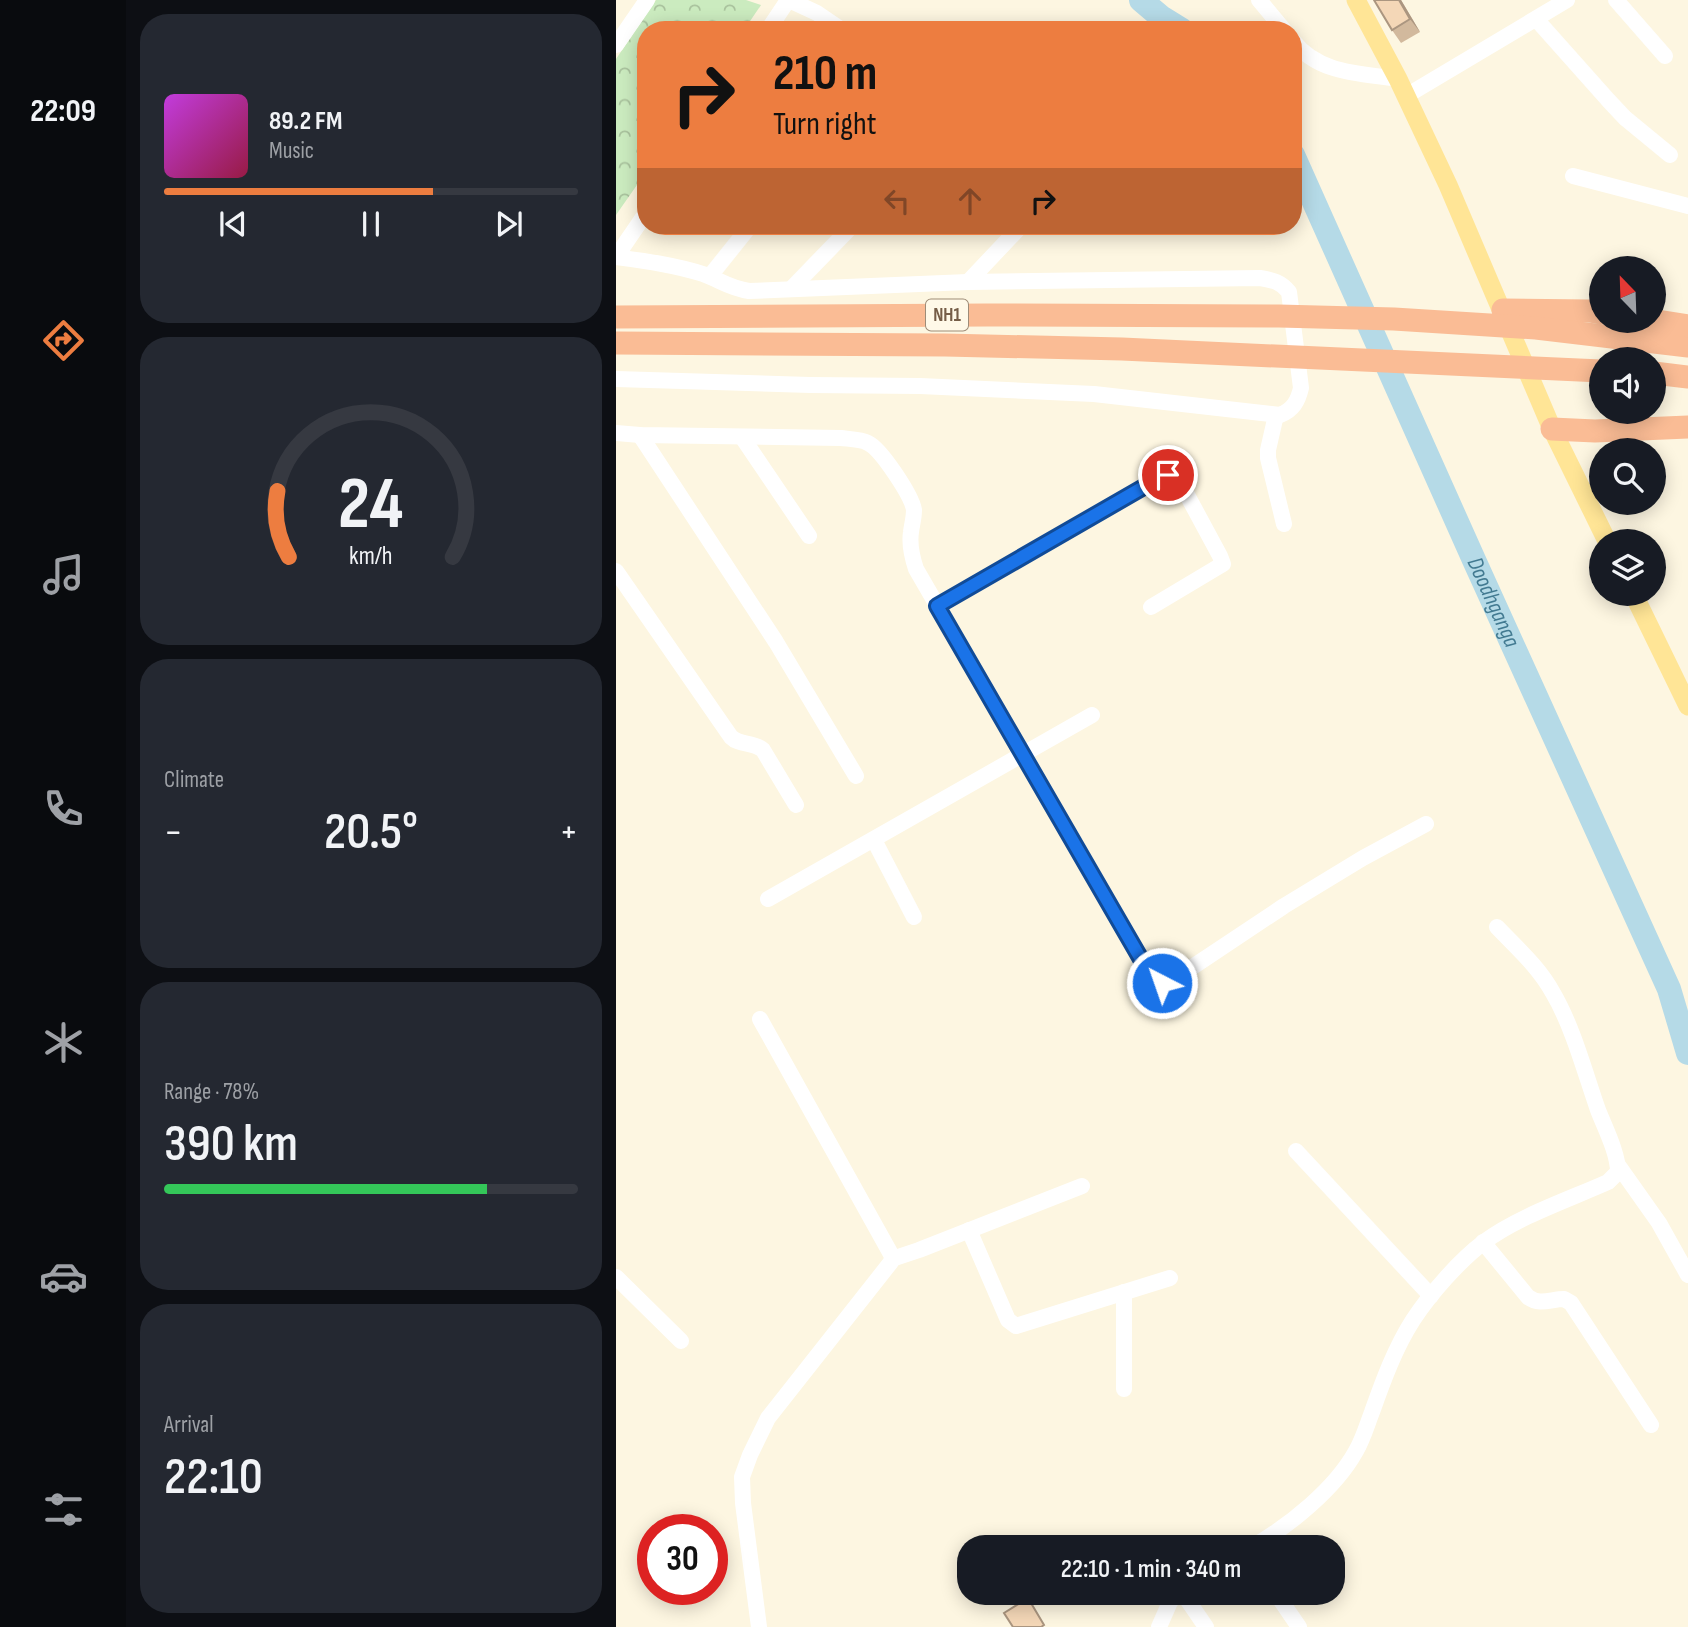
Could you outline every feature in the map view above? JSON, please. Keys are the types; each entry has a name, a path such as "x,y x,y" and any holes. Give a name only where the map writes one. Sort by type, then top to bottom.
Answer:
{"highway":[{"path":"1503,310 1589,311"},
{"name":"NH1","path":"616,317 974,314 1394,319 1536,328 1688,346"},
{"path":"1666,322 1688,326"},
{"name":"NH1","path":"616,343 1122,349 1589,370"},
{"path":"1666,375 1688,377"},
{"path":"1552,429 1594,431 1688,427"}],"main road":[{"path":"1356,0 1448,185 1552,429 1601,529"},
{"path":"1639,606 1688,706"}],"street":[{"path":"616,45 647,0"},
{"path":"774,21 788,0 829,21"},
{"path":"1259,0 1276,21"},
{"path":"1302,52 1335,69 1402,88 1536,19 1567,0"},
{"path":"1616,0 1665,56"},
{"path":"1536,19 1609,102 1670,155"},
{"path":"1573,176 1688,206"},
{"path":"616,379 920,386 1094,394 1276,415 1293,408 1301,388 1289,292 1273,280 968,282 749,291 724,285 710,276 686,269 616,257 637,226"},
{"path":"710,276 743,235"},
{"path":"791,289 843,235"},
{"path":"968,282 1012,235"},
{"path":"1276,415 1268,458 1284,524"},
{"path":"616,433 856,440 869,443 881,453 914,506 910,543 916,569 1154,980 1170,982 1284,906 1426,824"},
{"path":"640,435 776,642 856,776"},
{"path":"743,437 808,536"},
{"path":"937,606 1161,477 1172,475 1179,480 1223,564 1151,607"},
{"path":"617,573 731,737 735,741 758,745 763,750 796,805"},
{"path":"768,899 1092,715"},
{"path":"874,840 914,917"},
{"path":"1497,927 1529,960 1554,993 1618,1165 1659,1223 1688,1275"},
{"path":"759,1627 742,1477 768,1418 892,1259 889,1248 760,1019"},
{"path":"1296,1151 1431,1296"},
{"path":"1273,1535 1334,1483 1345,1468 1364,1433 1400,1344 1412,1321 1431,1296 1483,1242 1522,1220 1608,1182 1618,1172 1618,1165"},
{"path":"892,1259 1082,1186"},
{"path":"969,1230 1008,1320 1016,1326 1170,1278"},
{"path":"1483,1242 1534,1302 1558,1299 1568,1301 1651,1425"},
{"path":"616,1278 681,1340"},
{"path":"1124,1292 1124,1389"},
{"path":"1159,1627 1169,1605"},
{"path":"1190,1605 1206,1627"},
{"path":"1284,1605 1298,1627"}],"green space":[{"path":"656,0 746,0 761,5 750,21 642,21"},
{"path":"637,28 637,185 616,215 616,59"}],"building":[{"path":"1374,0 1399,0 1410,19 1392,30"},
{"path":"1017,1605 1032,1605 1044,1625 1013,1627 1004,1613"}],"waterway":[{"name":"Doodhganga","path":"1141,0 1167,21"},
{"name":"Doodhganga","path":"1302,175 1669,989 1688,1053"}],"route":[{"path":"1162,983 1154,980 1149,973 937,606 1168,475"}]}
